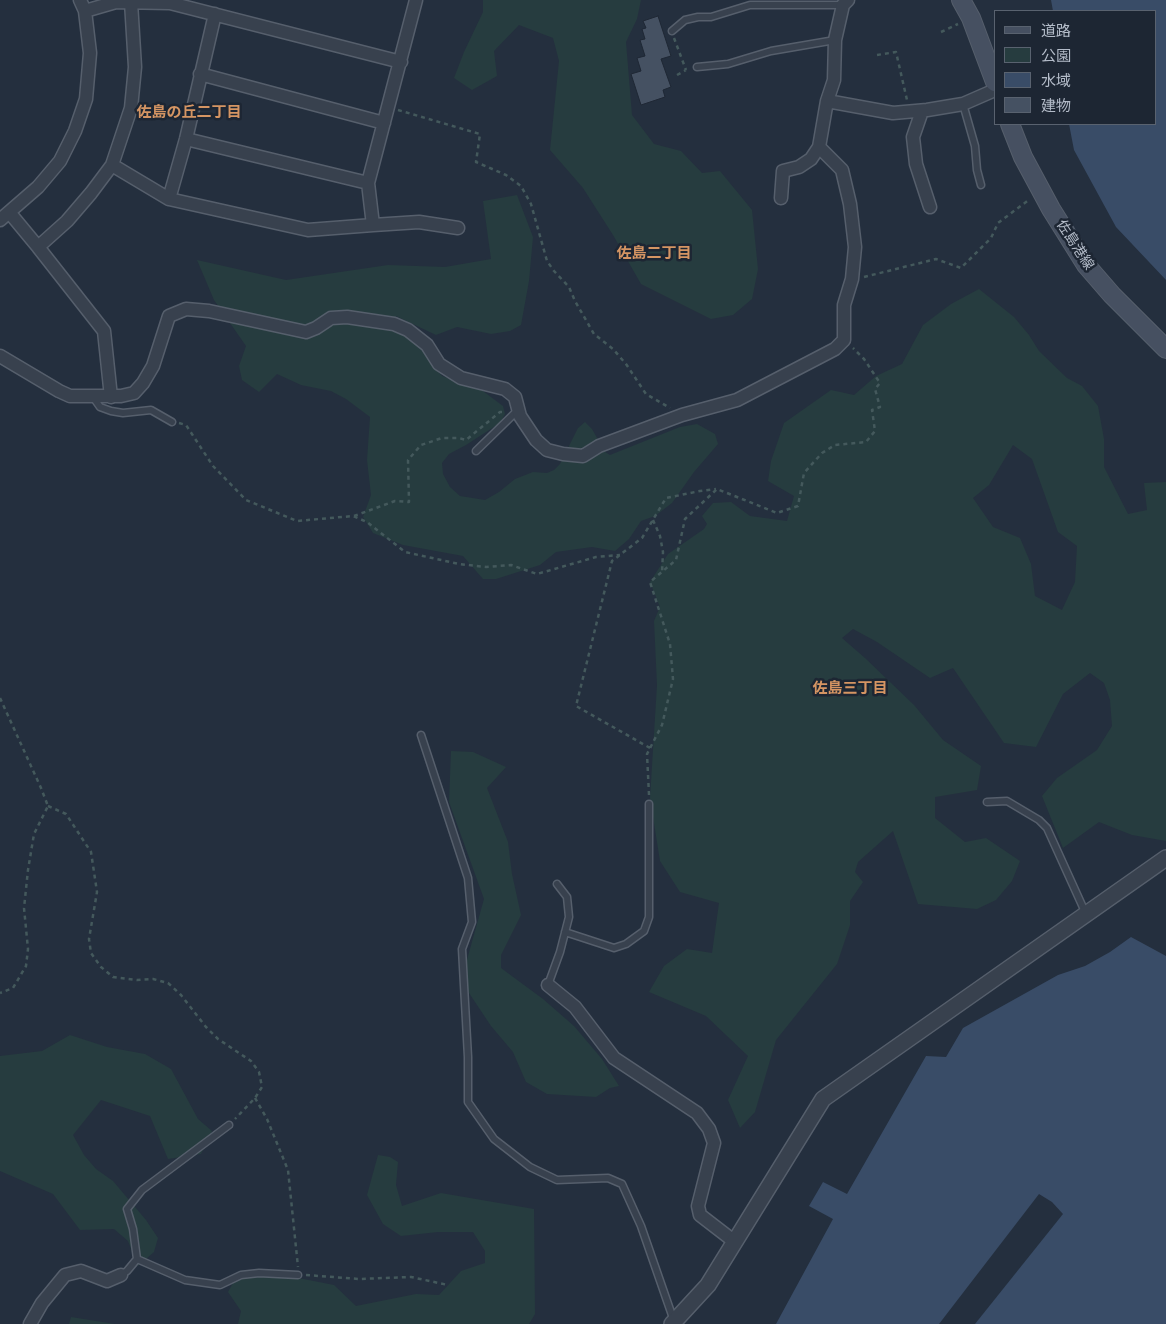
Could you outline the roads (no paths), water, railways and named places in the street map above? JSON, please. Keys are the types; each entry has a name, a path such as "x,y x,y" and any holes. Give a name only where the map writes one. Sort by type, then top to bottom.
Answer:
{"main road":[{"path":"961,0 971,18 994,79"},
{"name":"佐島港線","path":"1010,125 1023,157 1041,191 1086,265 1112,295 1166,349"}],"street":[{"path":"372,225 368,182 401,62 414,0"},
{"path":"111,397 104,331 38,246 4,216 38,187 60,161 75,131 86,99 90,52 82,6 116,2 171,2 401,62"},
{"path":"38,246 67,221 91,194 112,165 131,108 135,67 131,2"},
{"path":"781,198 783,171 799,167 811,159 819,147 827,101 834,80 835,40 845,3"},
{"path":"169,199 186,139 214,14"},
{"path":"200,74 384,123"},
{"path":"827,101 893,113 963,104 994,90"},
{"path":"916,111 913,137 916,164 930,207"},
{"path":"186,139 368,182"},
{"path":"0,356 70,396 111,397 134,394 144,383 153,366 169,316 186,309 210,311 306,332 331,318 348,317 394,324 408,330 427,345 439,364 461,378 505,389 515,397 520,416 536,440 546,450 583,456 599,446 682,415 737,400 835,349 844,340 844,305 852,279 855,247 850,204 842,170 819,147"},
{"path":"112,165 169,199 308,230 418,222 458,228"},
{"path":"673,1323 708,1285 823,1099 1166,858"},
{"path":"548,985 575,1007 614,1058 697,1113 709,1129 714,1143 698,1206 700,1215 734,1242"},
{"path":"30,1324 42,1303 65,1275 81,1271 107,1280 121,1275"}],"lane":[{"path":"672,31 685,20 698,17 711,18 750,5 845,3"},
{"path":"697,67 728,64 771,51 835,40"},
{"path":"963,104 975,146 976,170 981,184"},
{"path":"92,396 100,407 111,411 123,413 151,410 172,422"},
{"path":"476,452 518,410"},
{"path":"421,735 468,878 472,922 462,949 468,1057 468,1102 494,1139 530,1167 557,1180 608,1178 622,1184 641,1226 673,1323"},
{"path":"987,802 1007,801 1039,820 1047,828 1086,914"},
{"path":"565,932 614,948 626,944 644,931 649,917 649,804"},
{"path":"548,985 560,952 568,918 567,897 557,884"},
{"path":"137,1259 133,1229 127,1208 142,1190 229,1125"},
{"path":"121,1275 137,1259"},
{"path":"137,1259 185,1280 220,1285 241,1275 259,1273 298,1275"}],"water":[{"path":"1051,0 1166,0 1166,280 1116,227 1074,150 1069,125 1156,125 1156,10 1053,10"},
{"path":"1131,937 1166,956 1166,1324 776,1324 833,1219 809,1206 823,1182 847,1194 926,1056 946,1057 963,1028 1058,975 1085,966"}],"district":[{"name":"佐島の丘二丁目","path":"189,113"},
{"name":"佐島二丁目","path":"654,254"},
{"name":"佐島三丁目","path":"850,689"}]}
